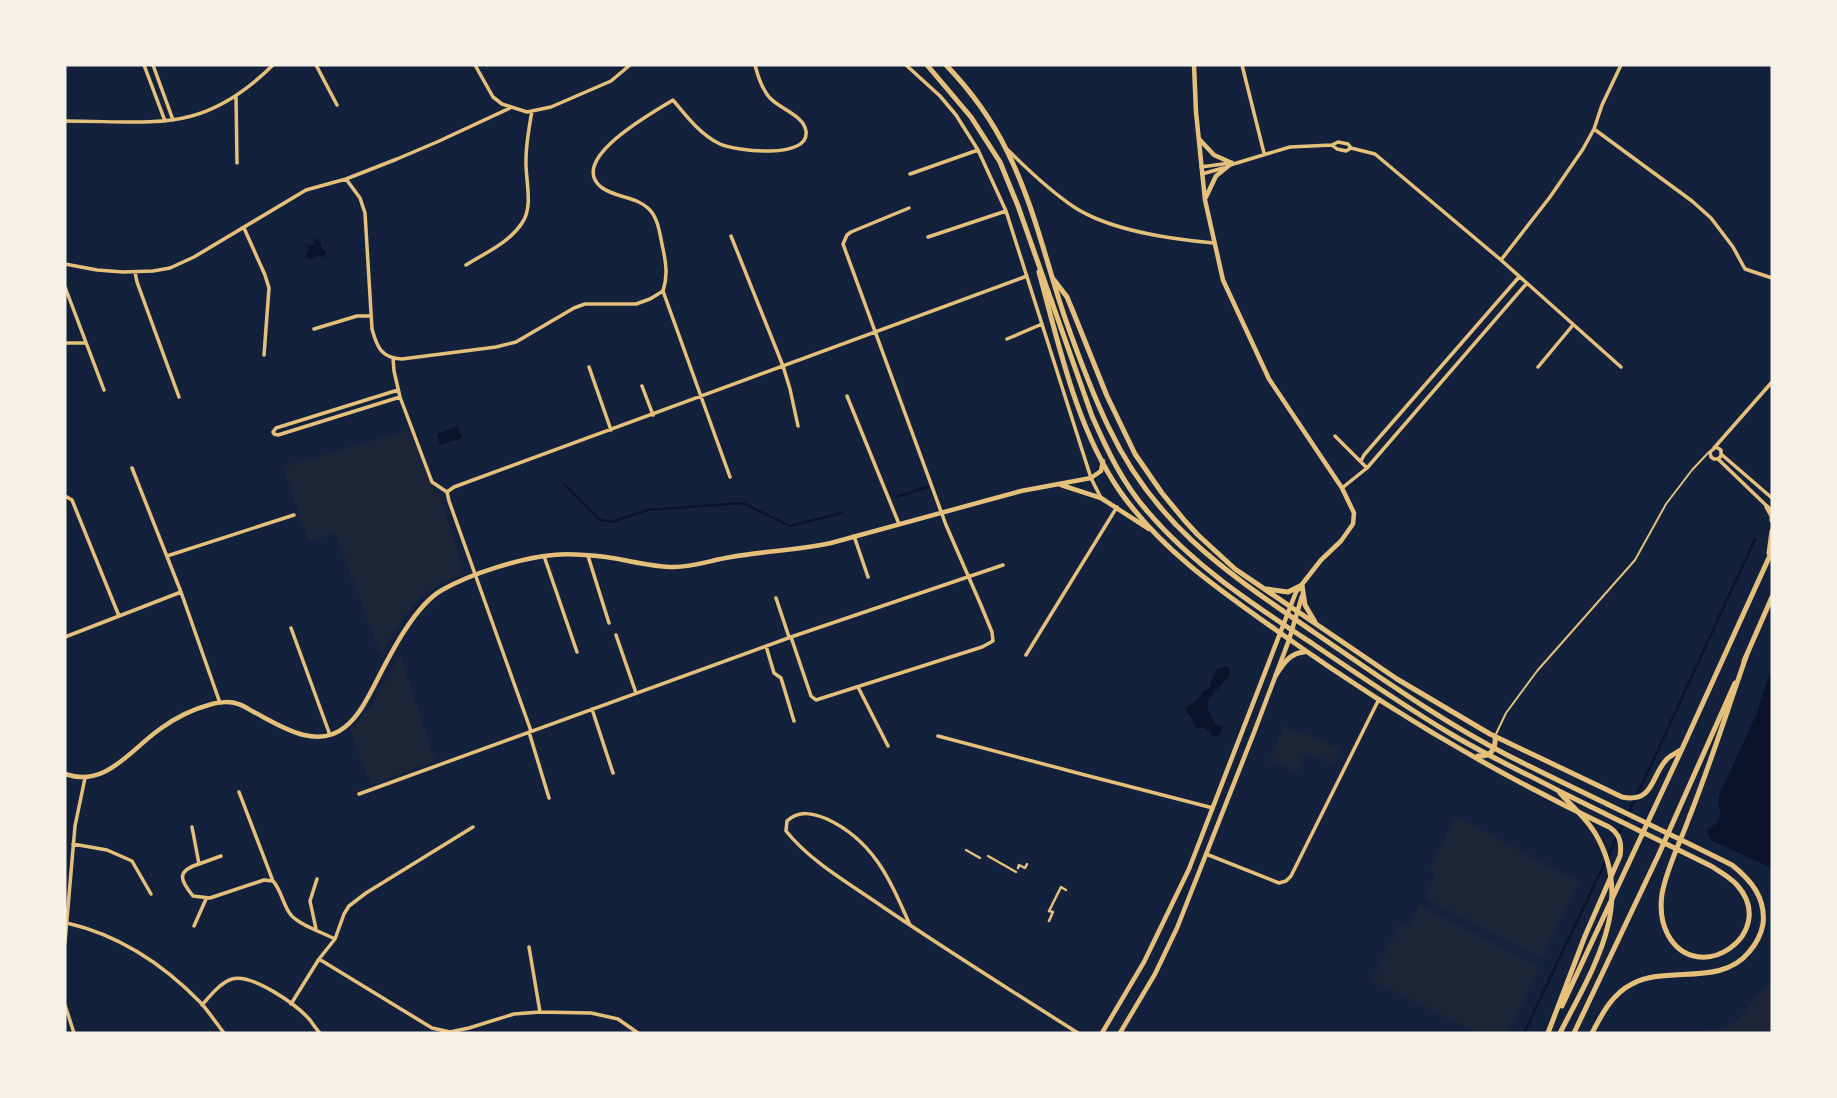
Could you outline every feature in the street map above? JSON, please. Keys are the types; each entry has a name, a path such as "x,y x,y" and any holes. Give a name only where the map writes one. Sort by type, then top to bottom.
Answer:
{"main road":[{"path":"927,65 971,117 1000,162 1032,248 1069,380 1089,432 1118,488 1150,530"},
{"path":"946,65 982,109 1007,149 1028,199 1092,416 1106,448 1139,501 1176,543 1228,586 1390,696 1507,765 1555,788 1712,866 1728,877 1738,886 1745,898 1749,910 1748,923 1737,944 1716,956 1705,957 1683,951 1669,936 1663,923 1662,896 1672,858 1689,819 1746,657"},
{"path":"1102,1033 1144,962 1175,899 1296,592 1321,560 1341,541 1354,521 1353,509 1342,488 1269,379 1223,280 1205,200 1194,65"},
{"path":"1199,139 1214,155 1233,163 1213,181 1205,200"},
{"path":"1032,248 1109,428 1129,467 1181,532 1236,578 1374,673 1461,728 1509,755 1732,865 1754,886 1764,916 1762,931 1746,957 1721,970 1648,978 1635,982 1614,997 1592,1033"},
{"path":"1054,281 1067,297 1124,434 1148,473 1198,535 1235,569 1397,679 1495,737 1613,793 1630,799 1640,796 1653,784 1667,760 1682,749"},
{"path":"65,774 85,778 100,774 121,762 160,729 191,710 220,703 239,704 295,733 316,737 330,735 344,728 364,704 384,666 427,600 475,575 554,554 589,555 678,567 733,556 805,548 1021,491 1091,478 1101,471 1103,460"},
{"path":"1059,485 1101,498 1117,507 1150,530 1187,564 1280,634 1379,699 1472,755 1614,830 1621,841 1620,856 1585,936 1549,1033"},
{"path":"1770,509 1772,520"},
{"path":"1767,563 1772,531"},
{"path":"1549,1033 1772,551"},
{"path":"1264,589 1288,592 1303,585"},
{"path":"1120,1033 1155,974 1177,928 1289,640 1303,585"},
{"path":"1303,585 1305,605 1316,624"},
{"path":"1574,1033 1663,846 1772,597"},
{"path":"1276,675 1291,656 1307,653"},
{"path":"1472,755 1481,757 1492,753 1495,737"},
{"path":"1555,788 1594,831 1609,863 1613,902 1605,940 1560,1033"}],"street":[{"path":"144,65 165,121"},
{"path":"153,65 173,120"},
{"path":"65,121 165,121 204,113 236,96 273,65"},
{"path":"316,65 337,105"},
{"path":"475,65 494,97 510,108 527,112 551,107 611,80 630,65"},
{"path":"730,477 663,290 667,274 666,261 658,227 651,211 634,200 599,186 592,174 594,163 609,144 673,100 698,128 719,143 732,148 764,151 796,148 806,137 806,129 801,121 771,98 764,89 755,65"},
{"path":"906,65 940,96 956,115 978,149 1006,211 1091,478 1101,498"},
{"path":"1242,65 1264,153"},
{"path":"1501,260 1583,149 1621,65"},
{"path":"236,96 237,163"},
{"path":"65,264 97,270 135,272 170,268 244,228 306,190 346,179 437,142 510,108"},
{"path":"466,265 497,246 523,223 528,209 527,132 532,111"},
{"path":"1594,129 1712,218 1745,269 1771,277"},
{"path":"1202,170 1223,169 1233,163 1290,146 1332,145 1336,149 1346,151 1351,148 1375,155 1520,276 1621,367"},
{"path":"909,174 978,149"},
{"path":"1007,149 1037,179 1075,208 1124,228 1214,243"},
{"path":"346,179 360,198 365,213 371,316 376,344 385,355 393,358 435,356 516,342 585,304 636,303 650,299 663,290"},
{"path":"776,598 813,699 823,699 982,647 993,641 992,632 942,513 874,332 844,244 851,232 909,208"},
{"path":"928,237 1006,211"},
{"path":"244,228 269,288 264,355"},
{"path":"731,236 783,366 798,426"},
{"path":"135,272 179,397"},
{"path":"447,492 454,487 1027,276"},
{"path":"1361,461 1520,276"},
{"path":"1342,488 1367,468 1527,283"},
{"path":"65,287 104,390"},
{"path":"314,329 357,316 371,316"},
{"path":"1007,339 1042,324"},
{"path":"1538,367 1573,326"},
{"path":"65,343 85,343"},
{"path":"393,358 400,397 432,482 447,492 530,732 549,798"},
{"path":"589,367 611,430"},
{"path":"1720,456 1713,459 1712,450 1772,382"},
{"path":"642,386 653,415"},
{"path":"398,390 276,428 273,432 278,435 400,397"},
{"path":"848,396 898,524"},
{"path":"1335,436 1367,468"},
{"path":"1712,450 1719,449 1720,456 1770,509"},
{"path":"1720,456 1772,498"},
{"path":"132,468 181,592 220,703"},
{"path":"65,496 72,500 119,616"},
{"path":"1026,655 1117,507"},
{"path":"167,556 294,515"},
{"path":"854,536 868,577"},
{"path":"589,555 609,623"},
{"path":"544,556 577,652"},
{"path":"359,794 790,637 1003,565"},
{"path":"65,637 181,592"},
{"path":"291,628 330,735"},
{"path":"616,635 636,693"},
{"path":"766,646 794,721"},
{"path":"858,687 888,746"},
{"path":"1206,854 1279,883 1286,881 1291,876 1379,699"},
{"path":"592,709 613,773"},
{"path":"938,736 1213,808"},
{"path":"65,942 75,825 85,778"},
{"path":"239,792 273,881 290,915 335,939"},
{"path":"910,925 885,871 851,832 817,815 801,813 787,821 786,831 809,855 846,882 910,925 1078,1033"},
{"path":"192,827 199,864"},
{"path":"291,1004 335,939 349,906 473,827"},
{"path":"73,844 107,850 132,861 151,894"},
{"path":"966,850 980,858"},
{"path":"221,856 184,871 181,876 193,897 206,899 264,880 273,881"},
{"path":"988,856 1017,870 1020,865 1025,868 1027,864"},
{"path":"316,929 310,901 317,878"},
{"path":"1049,921 1053,912 1049,911 1061,887 1066,890"},
{"path":"194,926 206,899"},
{"path":"67,923 102,934 148,957 202,1005 224,1033"},
{"path":"528,947 540,1012"},
{"path":"319,959 432,1028 449,1032 514,1014 540,1012 609,1016 638,1033"},
{"path":"202,1005 218,988 233,979 244,979 258,983 291,1004 309,1018 320,1033"},
{"path":"65,1005 74,1033"},
{"path":"432,1028 436,1033"}],"lane":[{"path":"1495,737 1506,713 1537,671 1635,561 1666,503 1712,450"}],"shaded area":[{"path":"314,238 321,242 322,250 326,250 324,258 318,255 312,260 307,258 307,245 314,245"},
{"path":"458,426 462,438 440,445 437,434"},
{"path":"409,430 434,491 441,497 464,574 424,594 403,618 381,655 335,532 309,542 283,467"},
{"path":"400,655 435,761 372,785 350,731 371,706"},
{"path":"1772,665 1772,868 1714,842 1708,831 1719,819 1719,795 1757,713"},
{"path":"1227,666 1230,675 1207,701 1214,723 1223,727 1217,737 1205,728 1196,728 1185,711 1186,707 1210,687 1217,669"},
{"path":"1284,726 1339,748 1333,763 1305,752 1297,772 1270,761"},
{"path":"1455,816 1579,882 1542,958 1424,898 1435,877 1430,869"},
{"path":"1420,905 1539,967 1507,1033 1478,1033 1372,980 1399,926 1408,927"},
{"path":"1772,983 1772,1033 1668,1033 1720,1030 1735,1023 1767,985"}],"waterway":[{"path":"565,485 600,520 611,522 648,510 743,503 790,526 842,513"},
{"path":"896,497 928,487"},
{"path":"1524,1033 1755,539"}]}
